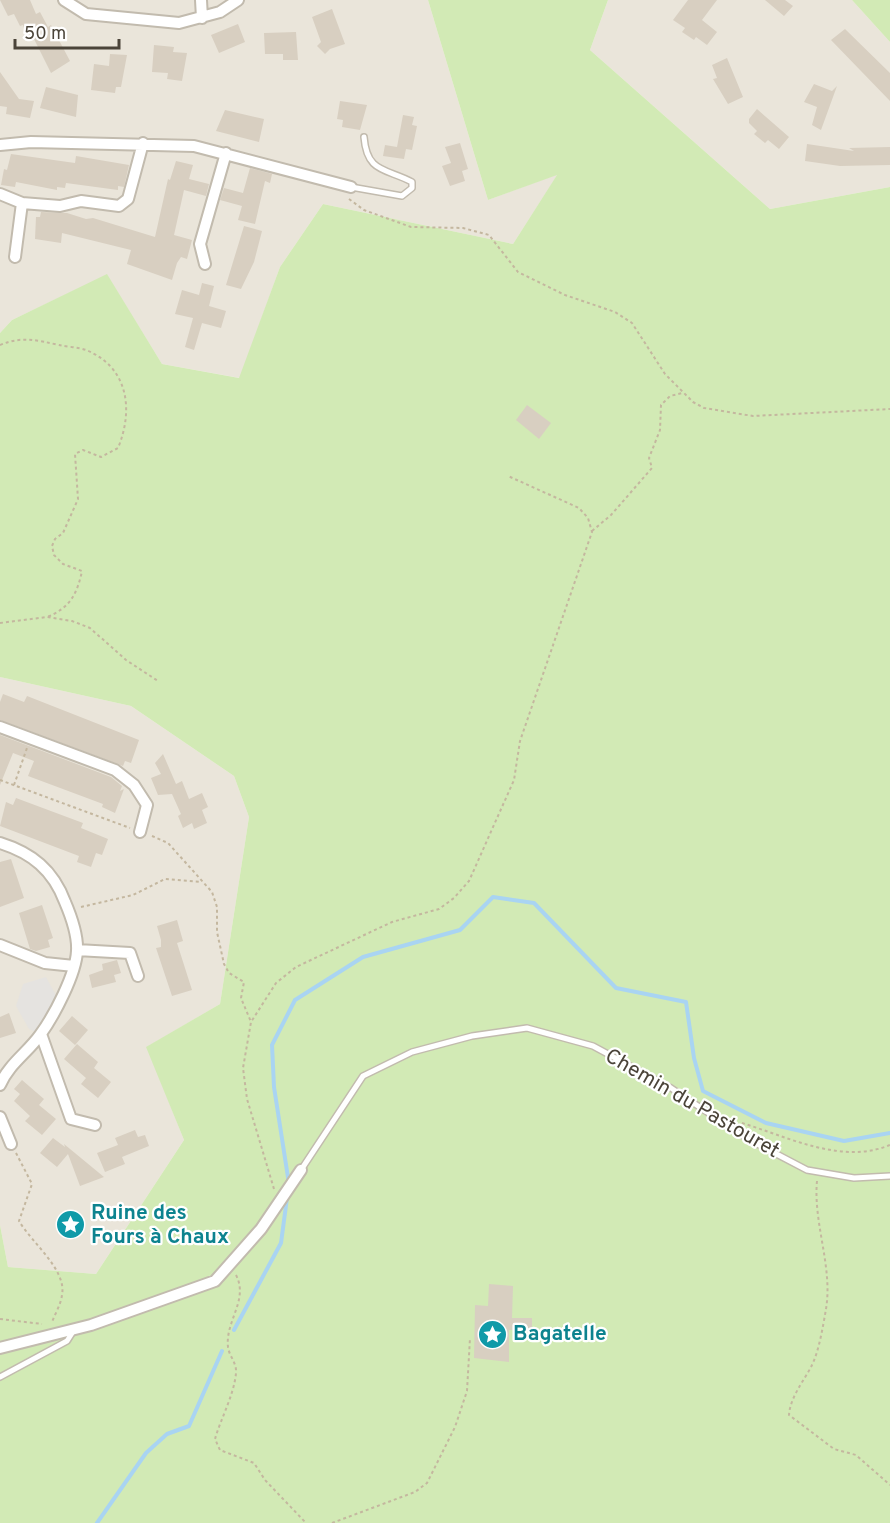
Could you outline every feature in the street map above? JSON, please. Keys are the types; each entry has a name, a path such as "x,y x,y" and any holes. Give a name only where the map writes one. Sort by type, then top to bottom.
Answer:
{"street":[{"path":"64,0 86,14 179,23 202,18 238,0"},
{"path":"201,0 202,18"},
{"path":"0,145 31,142 194,146 226,153 349,192"},
{"path":"0,194 22,203 60,206 81,201 119,206 128,199 143,143"},
{"path":"205,264 200,244 226,153"},
{"path":"15,257 22,203"},
{"path":"0,727 115,770 134,784 147,805 140,832"},
{"path":"0,843 23,850 43,864 60,888 69,909 77,950 75,966 40,1034 1,1080"},
{"path":"0,945 45,963 75,966"},
{"path":"77,950 130,953 138,976"},
{"path":"40,1034 71,1119 95,1125"},
{"path":"0,1117 11,1144"},
{"name":"Chemin du Pastouret","path":"0,1348 75,1329 214,1281 261,1229 301,1170"}],"lane":[{"path":"349,192 402,196 412,188 412,182 378,168 369,161 365,154 364,137"},
{"name":"Chemin du Pastouret","path":"301,1170 363,1076 412,1052 472,1036 527,1028 593,1046 671,1088 746,1138 818,1173 854,1178 890,1176"},
{"path":"0,1377 67,1341 75,1329"}],"path":[{"path":"349,192 364,210 411,227 462,228 489,235 518,272 565,295 615,312 632,323 652,358 682,393 704,408 753,416 890,409"},
{"path":"0,345 12,340 33,338 86,350 120,376 126,400 127,414 118,448 101,458 83,450 75,454 78,499 63,533 55,539 52,546 54,555 63,564 82,571 78,592 73,601 58,613 47,618"},
{"path":"279,1203 247,1099 243,1068 251,1022 276,983 296,967 392,922 440,909 454,898 469,881 514,780 520,741 592,531 611,515 652,468 649,458 660,430 661,405 670,396 682,393"},
{"path":"508,476 579,508 588,518 592,531"},
{"path":"0,623 47,618 72,621 90,628 126,660 159,681"},
{"path":"14,785 30,739"},
{"path":"0,780 168,843 212,892 218,907 216,932 224,964 229,973 244,982 241,998 251,1022"},
{"path":"69,909 133,895 165,879 201,882"},
{"path":"736,1121 831,1150 851,1153 890,1145"},
{"path":"0,1319 28,1320 51,1326 62,1295 61,1274 29,1239 19,1221 32,1184 11,1144"},
{"path":"818,1173 816,1188 826,1308 811,1366 802,1378 799,1393 790,1404 789,1415 834,1449 856,1455 890,1485"},
{"path":"227,1267 238,1276 240,1287 240,1303 232,1321 228,1348 236,1372 215,1439 220,1450 246,1458 254,1463 265,1480 306,1523"},
{"path":"332,1523 415,1492 427,1483 455,1427 467,1391 470,1338"}],"shaded area":[{"path":"0,0 428,0 488,200 558,174 513,244 323,204 280,267 240,378 162,364 107,275 12,320 0,333"},
{"path":"608,0 852,0 890,42 890,187 770,209 590,50"},
{"path":"0,677 131,706 234,776 249,817 220,1004 147,1047 184,1140 96,1274 8,1267 0,1225"},
{"path":"46,977 59,1001 41,1034 29,1029 16,1006 23,984"}],"green space":[{"path":"428,0 608,0 590,50 770,209 890,187 890,1523 0,1523 0,1225 8,1267 96,1274 184,1140 146,1047 220,1004 249,817 234,776 131,706 0,677 0,333 12,320 107,274 162,364 239,378 280,267 323,204 513,244 557,175 488,200"},
{"path":"852,0 890,0 890,42"}],"building":[{"path":"0,0 30,0 36,14 40,12 48,27 51,25 70,61 51,73 29,29 25,31 23,25 20,26 14,14 8,16"},
{"path":"688,0 717,0 702,20 717,32 707,45 696,37 694,40 682,32 685,28 673,20"},
{"path":"765,0 785,0 793,6 784,16"},
{"path":"332,9 345,44 330,49 325,54 317,46 321,42 312,17"},
{"path":"238,24 245,42 219,53 211,35"},
{"path":"845,29 890,73 890,101 831,40"},
{"path":"296,32 298,60 283,60 283,54 265,54 264,33"},
{"path":"154,45 174,47 173,52 187,53 182,81 167,79 168,73 152,72"},
{"path":"110,54 127,55 121,87 116,87 115,93 91,90 94,64 109,66"},
{"path":"727,58 743,97 728,104 713,79 717,78 712,65"},
{"path":"0,72 19,99 34,101 30,118 6,114 7,107 0,106"},
{"path":"814,84 832,91 837,86 821,130 812,125 817,107 804,102"},
{"path":"46,87 78,95 76,117 40,108"},
{"path":"340,101 367,105 360,130 342,127 343,120 337,119"},
{"path":"757,109 789,137 779,149 768,140 765,143 754,134 757,131 749,123 749,119"},
{"path":"225,110 264,119 259,142 216,131"},
{"path":"403,115 414,117 412,125 417,126 412,150 406,149 404,159 383,156 385,145 397,147"},
{"path":"460,143 468,169 462,171 465,181 450,186 442,166 451,163 445,147"},
{"path":"807,144 854,151 849,148 890,147 890,165 840,166 805,161"},
{"path":"11,154 75,163 76,156 129,165 124,187 118,186 118,190 66,183 65,188 57,187 57,190 16,182 15,187 1,185 4,169 7,170"},
{"path":"176,161 193,165 189,179 209,184 206,196 184,190 174,235 192,240 187,259 181,257 172,280 127,264 131,250 62,233 61,243 35,239 36,217 40,217 41,212 67,213 86,219 93,218 155,237 168,179 170,180"},
{"path":"250,168 272,174 270,183 265,181 255,224 238,220 242,206 220,200 224,188 243,193"},
{"path":"244,226 262,231 254,262 241,289 226,285"},
{"path":"202,283 214,286 209,306 226,311 221,328 202,323 194,350 185,347 193,318 175,314 182,290 199,295"},
{"path":"527,405 551,423 539,439 516,420"},
{"path":"3,694 24,702 27,696 139,740 131,763 125,761 123,766 0,720 0,702"},
{"path":"0,735 111,777 122,786 120,791 124,789 115,813 102,807 103,804 28,776 34,761 13,753 0,785"},
{"path":"163,754 176,784 182,781 189,799 202,793 208,807 202,810 207,823 194,829 192,823 183,828 178,816 181,814 172,794 158,795 151,778 161,774 155,763"},
{"path":"16,798 83,823 81,828 108,839 102,855 96,853 91,867 77,862 79,856 0,826 6,802 13,805"},
{"path":"11,859 24,898 0,907 0,862"},
{"path":"42,905 53,938 48,940 50,947 36,951 30,949 19,913"},
{"path":"177,920 183,941 177,943 192,990 172,996 156,948 161,947 157,926"},
{"path":"117,960 121,973 114,975 116,982 92,988 89,975 103,970 102,964"},
{"path":"9,1013 16,1033 0,1038 0,1017"},
{"path":"72,1016 88,1030 75,1045 59,1031"},
{"path":"77,1044 98,1062 94,1068 111,1082 98,1098 81,1084 86,1078 64,1059"},
{"path":"22,1080 44,1099 39,1105 56,1119 42,1135 25,1121 30,1116 14,1101 20,1094 14,1089"},
{"path":"135,1130 138,1137 145,1135 149,1146 122,1157 125,1164 105,1172 97,1153 118,1145 115,1138"},
{"path":"53,1138 65,1147 64,1144 104,1177 80,1186 68,1154 57,1167 40,1153"},
{"path":"489,1284 513,1286 512,1318 532,1318 532,1329 509,1330 509,1362 474,1358 475,1305 488,1306"}],"waterway":[{"path":"289,1184 274,1087 272,1045 295,1000 363,957 460,930 493,897 534,903 616,988 686,1002 694,1058 703,1091 766,1123 844,1141 890,1133"},
{"path":"234,1330 281,1243 287,1198"},
{"path":"97,1523 146,1453 167,1434 189,1426 222,1351"}],"place":[{"name":"Ruine des Fours à Chaux","path":"70,1225"},
{"name":"Bagatelle","path":"492,1334"}]}
